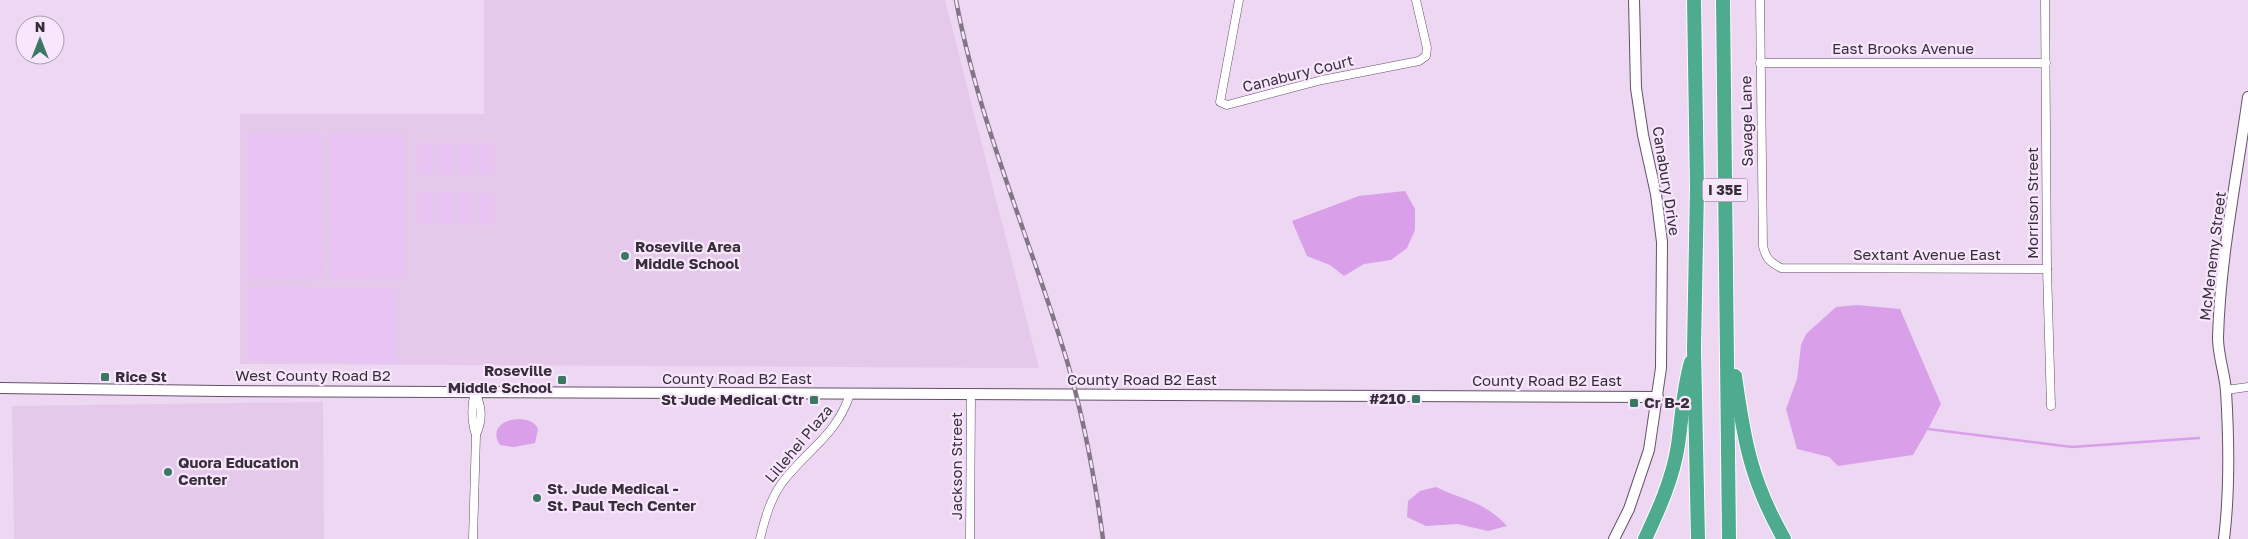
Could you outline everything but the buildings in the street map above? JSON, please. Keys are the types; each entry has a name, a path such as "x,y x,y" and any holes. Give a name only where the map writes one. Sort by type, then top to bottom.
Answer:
{"highway":[{"name":"I 35E","path":"1694,0 1697,188 1694,349 1698,539"},
{"name":"I 35E","path":"1724,0 1729,539"},
{"path":"1727,320 1739,413 1746,449 1760,493 1784,539"},
{"path":"1645,539 1672,470 1678,446 1684,386 1694,349"}],"street":[{"name":"Canabury Court","path":"1239,0 1220,102 1227,104 1322,80 1419,61 1426,56 1427,48 1416,0"},
{"name":"Canabury Drive","path":"1614,539 1629,509 1649,450 1661,368 1662,242 1656,194 1643,135 1636,88 1634,0"},
{"name":"Savage Lane","path":"1760,0 1763,237 1765,256 1770,262 1781,268 1807,268"},
{"name":"Morrison Street","path":"2046,0 2047,269 2051,406"},
{"name":"East Brooks Avenue","path":"1760,63 2046,63"},
{"name":"McMenemy Street","path":"2224,539 2229,485 2226,390 2218,341 2221,288 2248,97"},
{"name":"Sextant Avenue East","path":"1807,268 2047,269"},
{"path":"2226,390 2248,387"},
{"name":"West County Road B2","path":"0,388 626,393"},
{"path":"473,539 476,435 472,424 472,406 475,392"},
{"name":"County Road B2 East","path":"626,393 1658,397"},
{"name":"Lillehei Plaza","path":"760,539 768,510 780,486 835,426 844,412 850,394"},
{"name":"Jackson Street","path":"970,539 971,394"}],"shaded area":[{"name":"Roseville Area Middle School","path":"484,0 945,0 1039,368 240,364 240,114 484,114"},
{"path":"322,133 323,278 248,279 248,134"},
{"path":"404,133 404,278 330,279 329,134"},
{"path":"418,143 433,143 433,175 418,175"},
{"path":"439,143 454,143 453,175 438,175"},
{"path":"459,143 474,143 474,175 459,175"},
{"path":"479,143 494,143 494,175 479,175"},
{"path":"1405,191 1415,209 1415,230 1407,248 1391,260 1364,264 1344,276 1330,265 1307,256 1292,221 1359,196"},
{"path":"418,192 433,192 433,224 418,224"},
{"path":"439,192 454,192 453,224 438,224"},
{"path":"459,192 473,192 473,225 458,225"},
{"path":"479,193 494,193 494,225 479,225"},
{"path":"249,286 397,289 396,363 248,360"},
{"path":"1857,305 1900,309 1941,404 1913,455 1838,466 1829,457 1797,449 1786,409 1797,379 1801,345 1806,334 1836,307"},
{"name":"Quora Education Center","path":"323,402 324,539 14,539 12,406"},
{"path":"514,419 535,424 538,429 535,443 514,447 500,445 496,434 500,426"},
{"path":"1436,487 1482,506 1507,526 1488,531 1458,524 1426,526 1407,517 1408,501 1420,491"}],"waterway":[{"path":"1928,429 2072,447 2199,438"}],"railway":[{"path":"956,0 978,92 1067,361 1088,449 1103,539"}],"place":[{"name":"Roseville Area Middle School","path":"625,256"},
{"name":"Rice St","path":"105,377"},
{"name":"Roseville Middle School","path":"562,380"},
{"name":"#210","path":"1416,399"},
{"name":"St Jude Medical Ctr","path":"814,400"},
{"name":"Cr B-2","path":"1634,403"},
{"name":"Quora Education Center","path":"168,472"},
{"name":"St. Jude Medical - St. Paul Tech Center","path":"537,498"}]}
